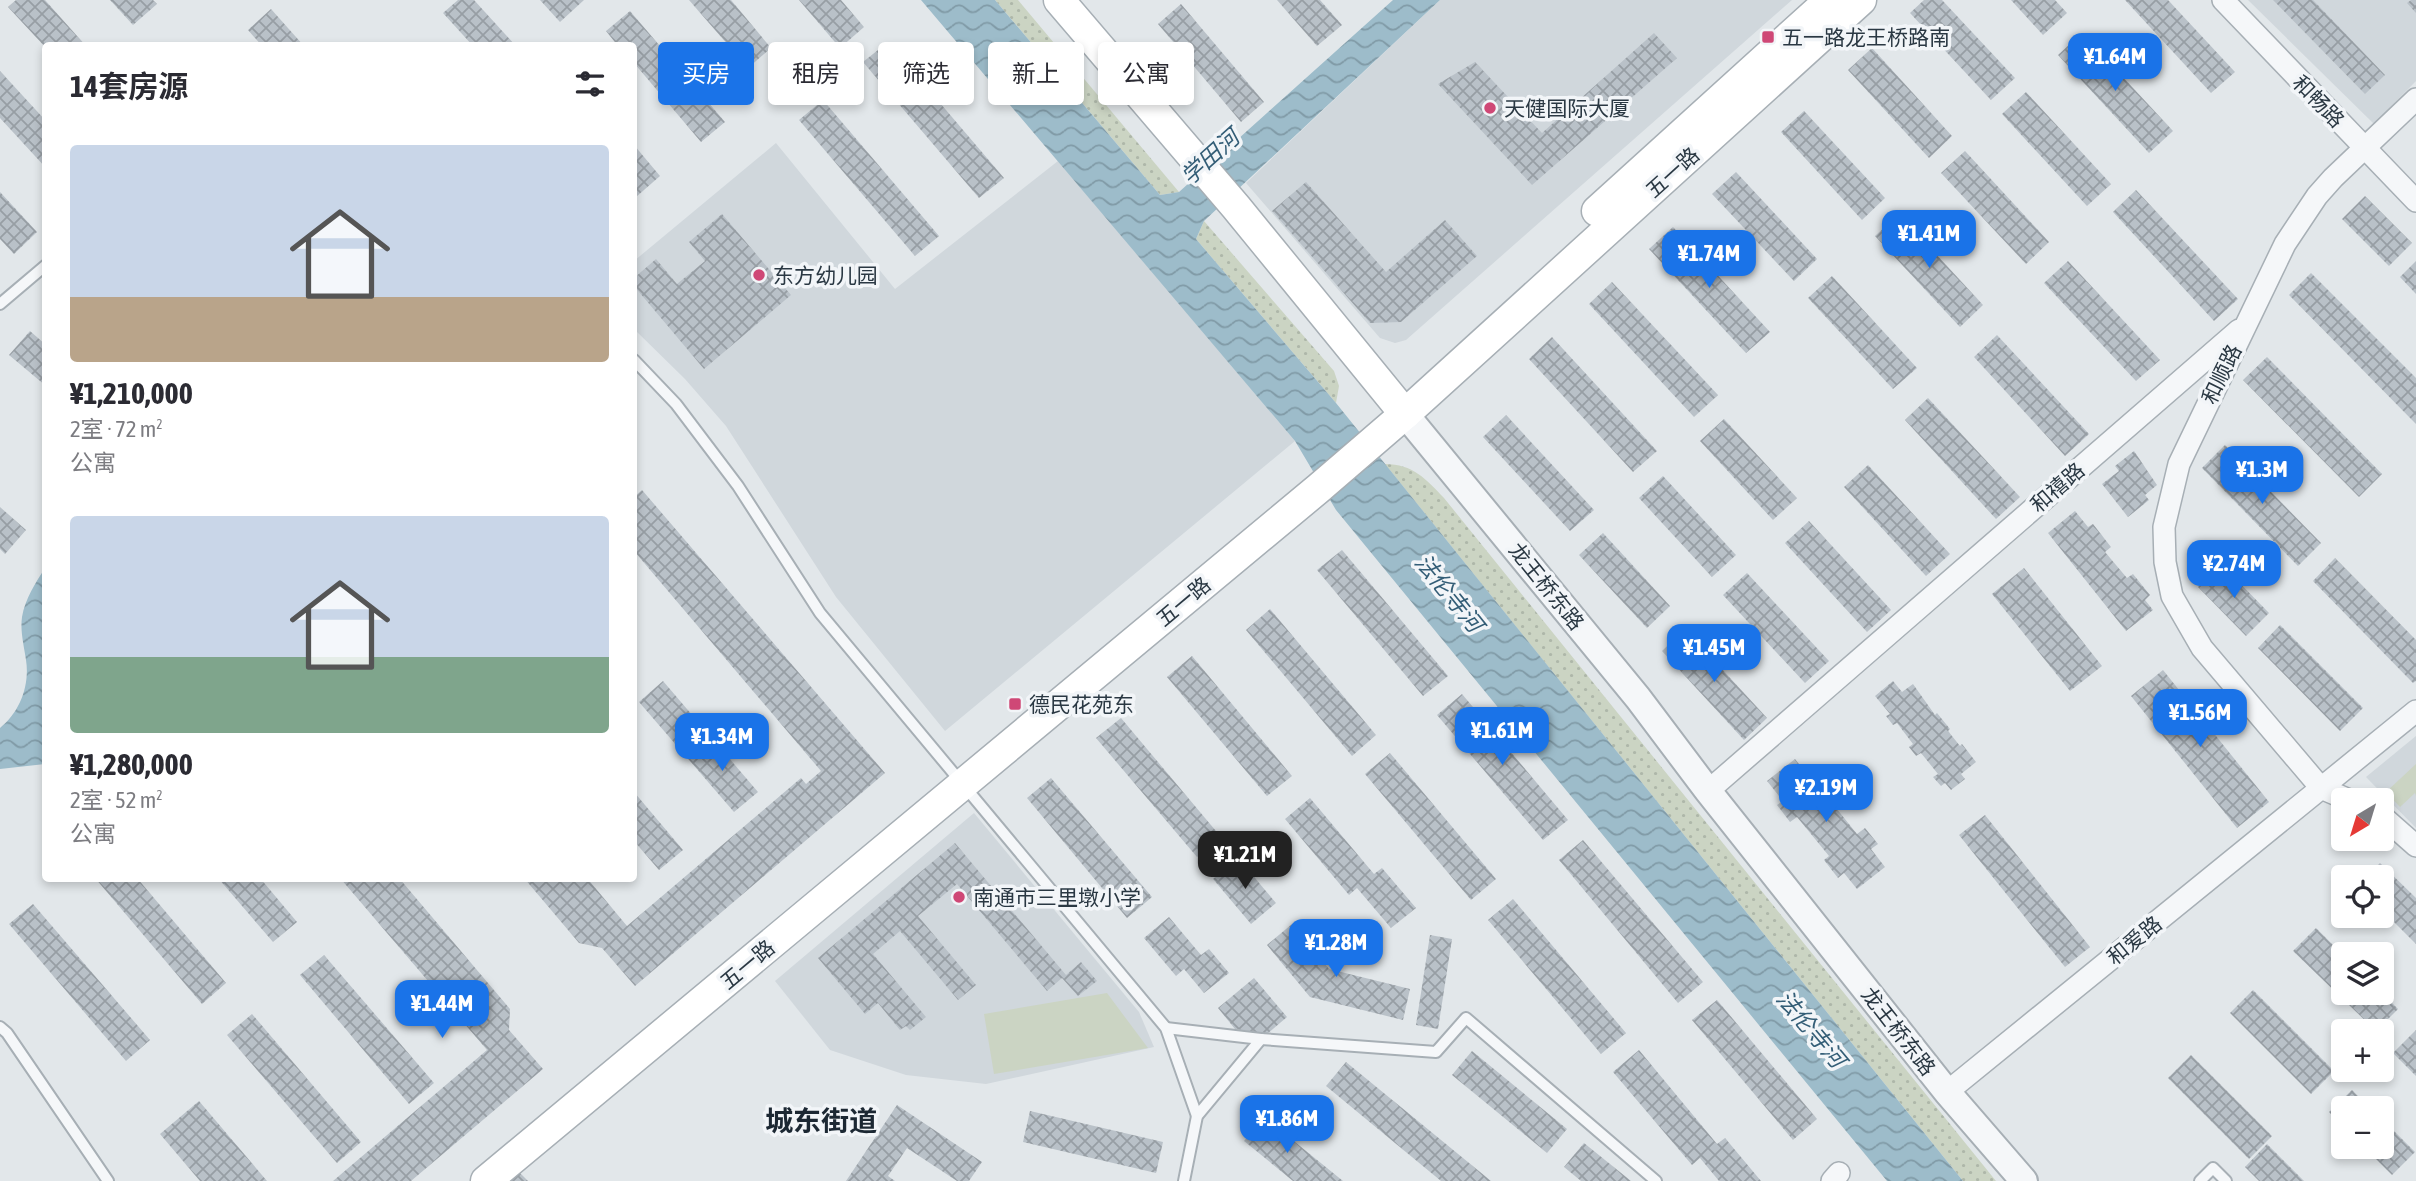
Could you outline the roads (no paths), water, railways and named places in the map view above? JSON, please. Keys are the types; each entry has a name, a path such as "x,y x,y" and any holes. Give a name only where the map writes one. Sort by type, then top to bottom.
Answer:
{"main road":[{"name":"龙王桥东路","path":"1059,0 1400,405"},
{"name":"五一路","path":"1400,405 1830,0"},
{"name":"五一路","path":"464,1181 957,778 1315,479 1861,0"},
{"name":"五一路","path":"486,1181 957,778"}],"street":[{"name":"和畅路","path":"2223,0 2416,201"},
{"name":"和禧路","path":"1708,791 2245,324 2303,216 2333,178 2416,99"},
{"name":"和顺路","path":"2245,324 2179,464 2164,527 2165,562 2172,596 2202,648 2321,788"},
{"name":"龙王桥东路","path":"1400,405 1638,698 1708,791 1947,1092 2024,1181"},
{"name":"和爱路","path":"1947,1092 2416,711"},
{"path":"2321,788 2331,792"},
{"path":"2394,827 2416,846"}],"lane":[{"path":"0,303 42,268"},
{"path":"637,363 677,404 738,486 820,613 1166,1028 1197,1116"},
{"path":"1166,1028 1261,1039 1436,1052 1465,1018 1656,1181"},
{"path":"0,1027 7,1033 108,1181"},
{"path":"1184,1181 1197,1116 1261,1039"},
{"path":"2200,1181 2213,1168 2225,1181"}],"water":[{"path":"921,0 995,0 1031,42 988,42 988,79 974,62 974,42 957,42"},
{"name":"法伦寺河","path":"1393,0 1440,0 1204,221 1196,239 1336,403 1963,1181 1887,1181 1336,510 1295,441 1010,105 1084,105 1160,195 1179,192"},
{"path":"42,573 42,764 0,769 0,728 18,706 25,688 27,669 22,617 31,591"}],"place":[{"name":"五一路龙王桥路南","path":"1768,37"},
{"name":"天健国际大厦","path":"1490,108"},
{"name":"东方幼儿园","path":"759,275"},
{"name":"德民花苑东","path":"1015,704"},
{"name":"南通市三里墩小学","path":"959,897"}],"district":[{"name":"城东街道","path":"821,1121"}],"water label":[{"name":"学田河","path":"1210,157"}]}
